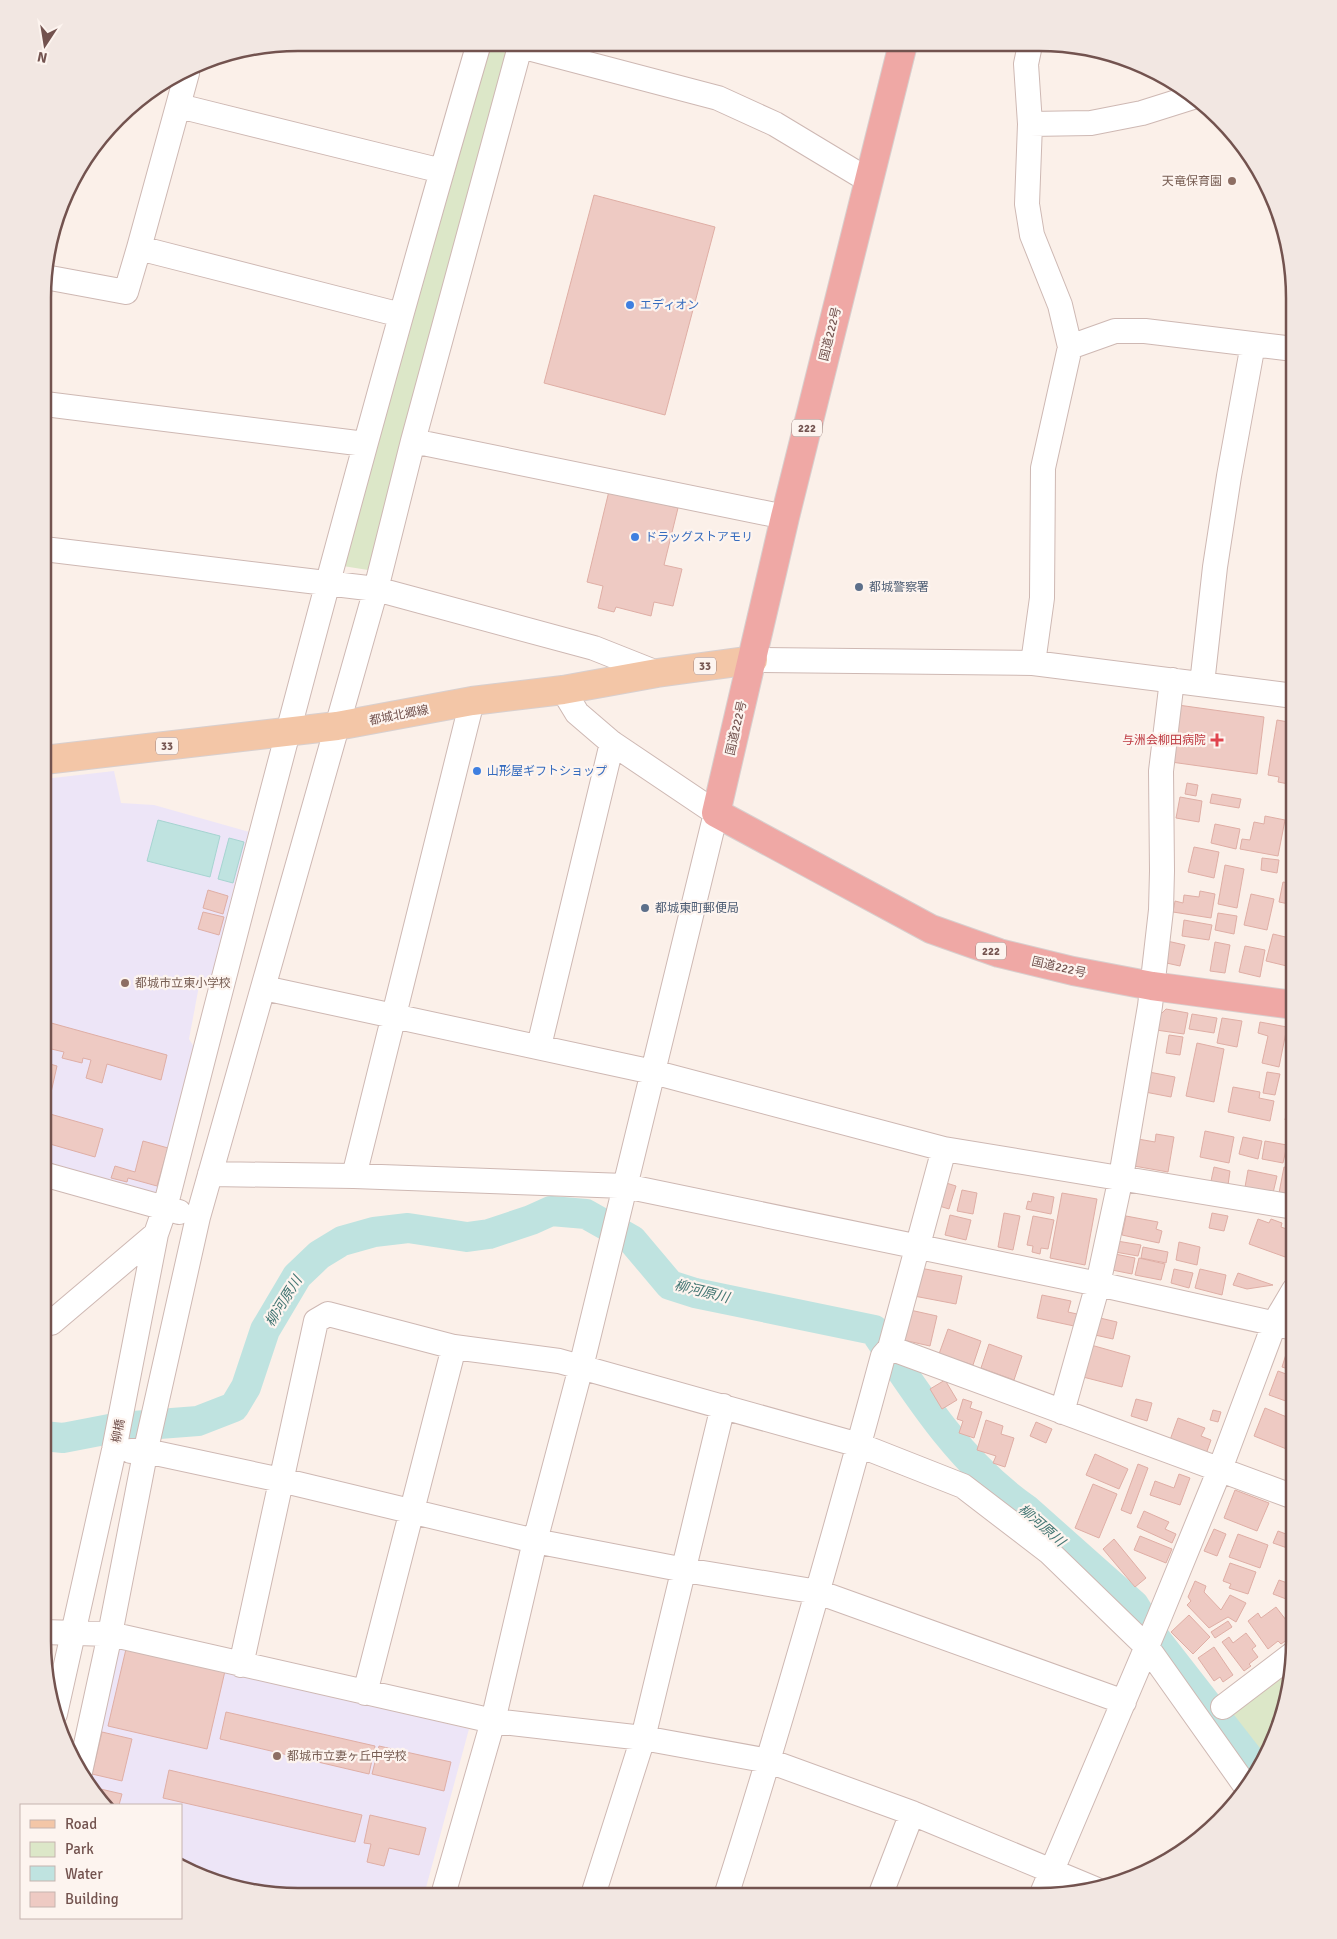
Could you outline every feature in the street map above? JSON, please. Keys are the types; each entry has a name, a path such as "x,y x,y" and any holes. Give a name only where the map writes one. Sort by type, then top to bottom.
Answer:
{"highway":[{"name":"国道222号","path":"901,51 785,517 716,813 931,929 999,953 1073,971 1152,986 1286,1003"}],"main road":[{"name":"都城北郷線","path":"51,759 338,726 472,701 564,690 657,673 753,660"}],"street":[{"name":"柳橋","path":"59,1699 114,1451 156,1234 165,1208 327,584 401,314 477,51"},
{"path":"82,1761 110,1634 146,1450 198,1218 376,589 413,441 518,51"},
{"path":"542,51 718,98 775,124 868,180"},
{"path":"1029,51 1026,64 1030,124 1027,204 1032,235 1060,305 1070,348 1043,468 1042,598 1033,663"},
{"path":"52,278 126,292 185,79"},
{"path":"1030,124 1091,123 1142,113 1185,99"},
{"path":"178,106 442,171"},
{"path":"138,248 401,314"},
{"path":"1070,348 1115,331 1145,331 1286,348"},
{"path":"1202,684 1215,567 1227,485 1253,344"},
{"path":"51,405 365,444"},
{"path":"413,441 785,517"},
{"path":"51,551 376,589 594,648 657,673"},
{"path":"753,660 1033,663 1286,695"},
{"path":"1062,1412 1098,1284 1121,1177 1150,1006 1161,910 1160,771 1172,680"},
{"path":"445,1888 493,1721 535,1541 581,1367 716,813 612,743 577,713 564,690"},
{"path":"354,1176 472,701"},
{"path":"539,1046 612,743"},
{"path":"264,988 653,1072 944,1149 1286,1206"},
{"path":"729,1888 769,1761 944,1149"},
{"path":"210,1174 354,1176 623,1197 916,1248 1098,1284 1285,1325 1220,1469 1124,1702 1044,1888"},
{"path":"51,1176 198,1218"},
{"path":"51,1323 156,1234"},
{"path":"241,1665 316,1321 328,1314 454,1347 558,1361 581,1367 859,1445 963,1486 1049,1552 1147,1647 1242,1781"},
{"path":"365,1693 454,1347"},
{"path":"887,1352 1062,1412 1286,1494"},
{"path":"594,1888 643,1738 723,1406"},
{"path":"114,1451 146,1450 281,1480 535,1541 685,1570 818,1592 1124,1702"},
{"path":"51,1633 110,1634 493,1721 643,1738 769,1761 912,1813 1082,1884"},
{"path":"1223,1706 1285,1661"},
{"path":"883,1888 912,1813"}],"shaded area":[{"name":"都城市立東小学校","path":"114,771 121,803 154,805 253,833 212,980 199,986 189,1039 194,1047 157,1197 51,1167 51,778"},
{"name":"都城市立妻ヶ丘中学校","path":"119,1644 469,1729 426,1888 298,1888 266,1886 219,1875 182,1858 182,1804 113,1804 89,1772"}],"green space":[{"path":"489,51 509,51 368,570 343,566"},
{"path":"1284,1669 1273,1720 1258,1754 1228,1713"}],"water":[{"path":"158,820 220,836 210,877 147,861"},
{"path":"229,838 244,842 233,883 218,879"}],"building":[{"name":"エディオン","path":"594,195 715,227 665,415 544,383"},
{"name":"ドラッグストアモリ","path":"609,491 678,508 664,565 682,569 673,606 654,602 651,616 616,607 614,612 598,608 603,586 587,582"},
{"name":"与洲会柳田病院","path":"1178,705 1264,717 1257,774 1171,762"},
{"path":"1277,720 1286,722 1286,784 1278,782 1279,777 1268,775"},
{"path":"1187,783 1198,785 1196,796 1185,794"},
{"path":"1212,794 1241,799 1239,808 1210,803"},
{"path":"1180,797 1202,801 1199,822 1176,818"},
{"path":"1265,816 1285,820 1278,856 1240,849 1242,839 1250,840 1254,822 1264,824"},
{"path":"1215,824 1240,829 1236,849 1211,843"},
{"path":"1194,847 1219,852 1214,878 1188,872"},
{"path":"1262,858 1279,860 1277,873 1261,870"},
{"path":"1225,865 1244,869 1237,908 1218,904"},
{"path":"1283,882 1286,883 1286,903 1279,902"},
{"path":"208,890 228,896 223,914 203,908"},
{"path":"1200,891 1215,894 1211,918 1173,912 1175,901 1183,903 1184,895 1199,897"},
{"path":"1251,894 1274,899 1267,930 1244,925"},
{"path":"203,912 224,917 219,935 198,929"},
{"path":"1218,913 1237,916 1234,934 1215,930"},
{"path":"1184,920 1212,925 1209,940 1182,936"},
{"path":"1273,934 1286,937 1286,966 1266,961"},
{"path":"1167,941 1185,945 1180,966 1162,962"},
{"path":"1215,942 1230,945 1225,973 1210,971"},
{"path":"1245,946 1265,950 1260,977 1239,972"},
{"path":"1166,1009 1188,1013 1184,1034 1156,1030 1158,1017"},
{"path":"1192,1014 1217,1018 1214,1033 1189,1029"},
{"path":"1222,1018 1242,1021 1237,1047 1217,1043"},
{"path":"1260,1022 1286,1027 1279,1067 1262,1063 1268,1036 1258,1033"},
{"path":"51,1023 167,1055 161,1080 107,1064 102,1083 86,1078 91,1060 83,1058 82,1063 62,1058 64,1052 51,1049"},
{"path":"1169,1035 1183,1037 1180,1055 1166,1053"},
{"path":"1197,1043 1224,1049 1214,1102 1186,1096"},
{"path":"51,1064 57,1066 51,1093"},
{"path":"1149,1072 1175,1077 1171,1097 1145,1092"},
{"path":"1267,1072 1280,1074 1275,1095 1263,1093"},
{"path":"1233,1087 1260,1092 1259,1098 1274,1101 1270,1121 1228,1112"},
{"path":"51,1114 103,1129 95,1157 51,1144"},
{"path":"1205,1131 1234,1137 1229,1163 1200,1157"},
{"path":"1156,1134 1174,1137 1168,1172 1134,1166 1138,1139 1155,1142"},
{"path":"1243,1137 1262,1141 1258,1159 1239,1154"},
{"path":"143,1141 168,1148 157,1186 128,1178 127,1182 111,1178 115,1166 135,1172"},
{"path":"1265,1141 1286,1145 1283,1163 1262,1159"},
{"path":"1214,1167 1230,1171 1228,1185 1211,1181"},
{"path":"1284,1167 1286,1167 1286,1194 1279,1193"},
{"path":"1248,1170 1277,1176 1273,1193 1245,1187"},
{"path":"943,1182 956,1186 949,1209 936,1205"},
{"path":"962,1190 977,1193 973,1214 957,1211"},
{"path":"1033,1193 1054,1197 1051,1214 1026,1209 1028,1201 1031,1202"},
{"path":"1062,1193 1097,1199 1085,1265 1050,1258"},
{"path":"1004,1213 1020,1216 1013,1250 998,1247"},
{"path":"1212,1213 1228,1216 1224,1231 1209,1228"},
{"path":"950,1215 971,1220 966,1240 945,1235"},
{"path":"1033,1216 1054,1220 1048,1249 1041,1248 1040,1254 1032,1252 1033,1246 1027,1245"},
{"path":"1126,1216 1158,1222 1156,1229 1162,1231 1159,1243 1122,1235"},
{"path":"1258,1219 1269,1223 1271,1219 1282,1223 1281,1227 1286,1229 1286,1257 1249,1244"},
{"path":"1117,1241 1141,1245 1138,1256 1115,1252"},
{"path":"1179,1242 1200,1247 1197,1265 1176,1260"},
{"path":"1143,1247 1168,1252 1166,1263 1141,1258"},
{"path":"1115,1254 1135,1258 1132,1274 1112,1270"},
{"path":"1139,1258 1165,1264 1161,1280 1135,1275"},
{"path":"920,1268 962,1276 956,1304 914,1296"},
{"path":"1174,1269 1193,1273 1189,1288 1171,1283"},
{"path":"1200,1269 1226,1275 1222,1295 1195,1288"},
{"path":"1238,1273 1273,1285 1247,1289 1233,1285"},
{"path":"1042,1295 1071,1301 1068,1312 1077,1314 1074,1326 1037,1318"},
{"path":"910,1310 937,1316 930,1346 903,1340"},
{"path":"1100,1318 1117,1322 1113,1339 1095,1335"},
{"path":"948,1329 981,1341 973,1365 939,1354"},
{"path":"989,1344 1022,1356 1014,1380 981,1368"},
{"path":"1091,1345 1130,1356 1122,1387 1083,1377"},
{"path":"1286,1354 1286,1368 1282,1367"},
{"path":"1278,1371 1286,1374 1286,1401 1269,1395"},
{"path":"945,1380 957,1400 942,1409 930,1389"},
{"path":"963,1399 972,1402 970,1408 982,1412 974,1438 959,1433 963,1421 957,1419"},
{"path":"1136,1399 1152,1403 1147,1421 1131,1416"},
{"path":"1265,1408 1286,1417 1286,1449 1254,1436"},
{"path":"1213,1410 1221,1412 1218,1422 1210,1420"},
{"path":"1178,1418 1205,1428 1201,1436 1211,1440 1206,1454 1170,1440"},
{"path":"986,1420 1003,1426 1001,1434 1014,1438 1005,1467 993,1463 996,1456 977,1450"},
{"path":"1036,1422 1052,1429 1046,1443 1030,1436"},
{"path":"1095,1454 1128,1469 1119,1489 1086,1475"},
{"path":"1138,1464 1148,1468 1131,1514 1121,1510"},
{"path":"1179,1474 1190,1478 1180,1505 1150,1495 1155,1481 1174,1488"},
{"path":"1093,1484 1117,1494 1099,1538 1075,1528"},
{"path":"1235,1490 1269,1503 1257,1531 1224,1518"},
{"path":"1144,1511 1169,1522 1165,1529 1176,1534 1172,1543 1137,1527"},
{"path":"1214,1529 1226,1534 1217,1556 1204,1551"},
{"path":"1278,1531 1286,1534 1286,1548 1273,1543"},
{"path":"1238,1534 1268,1545 1260,1568 1229,1557"},
{"path":"1140,1536 1172,1549 1166,1563 1134,1550"},
{"path":"1114,1539 1146,1578 1135,1587 1103,1549"},
{"path":"1230,1563 1256,1572 1248,1594 1229,1588 1231,1584 1223,1581"},
{"path":"1279,1580 1286,1582 1286,1599 1273,1594"},
{"path":"1195,1581 1206,1586 1204,1592 1221,1610 1230,1595 1246,1603 1236,1622 1228,1617 1209,1628 1187,1605 1191,1601 1188,1597"},
{"path":"1276,1607 1286,1620 1286,1641 1281,1644 1278,1641 1268,1649 1248,1621 1258,1613 1261,1618"},
{"path":"1189,1615 1210,1637 1193,1654 1171,1632"},
{"path":"1228,1621 1232,1627 1215,1638 1211,1632"},
{"path":"1246,1633 1256,1646 1252,1649 1258,1657 1244,1671 1222,1642 1229,1637 1233,1643"},
{"path":"1214,1647 1233,1675 1223,1682 1220,1677 1214,1681 1198,1658"},
{"path":"126,1649 225,1671 207,1749 108,1726"},
{"path":"226,1712 375,1746 369,1774 220,1739"},
{"path":"102,1732 132,1739 122,1781 92,1774"},
{"path":"379,1746 451,1762 444,1791 372,1774"},
{"path":"169,1770 362,1815 355,1842 163,1798"},
{"path":"101,1789 122,1794 119,1804 113,1804"},
{"path":"370,1815 426,1828 419,1855 389,1848 384,1866 367,1862 371,1844 364,1843"}],"waterway":[{"name":"柳河原川","path":"51,1437 63,1438 120,1427 198,1421 234,1407 246,1387 265,1330 297,1276 319,1255 342,1241 374,1232 408,1228 467,1237 489,1234 551,1211 586,1214 632,1240 670,1285 695,1293 874,1330 924,1403 961,1450 1003,1491 1026,1509 1134,1605 1152,1634 1253,1764"}],"place":[{"name":"天竜保育園","path":"1232,181"},
{"name":"エディオン","path":"630,305"},
{"name":"ドラッグストアモリ","path":"635,537"},
{"name":"都城警察署","path":"859,587"},
{"name":"与洲会柳田病院","path":"1217,740"},
{"name":"山形屋ギフトショップ","path":"477,771"},
{"name":"都城東町郵便局","path":"645,908"},
{"name":"都城市立東小学校","path":"125,983"},
{"name":"都城市立妻ヶ丘中学校","path":"277,1756"}]}
